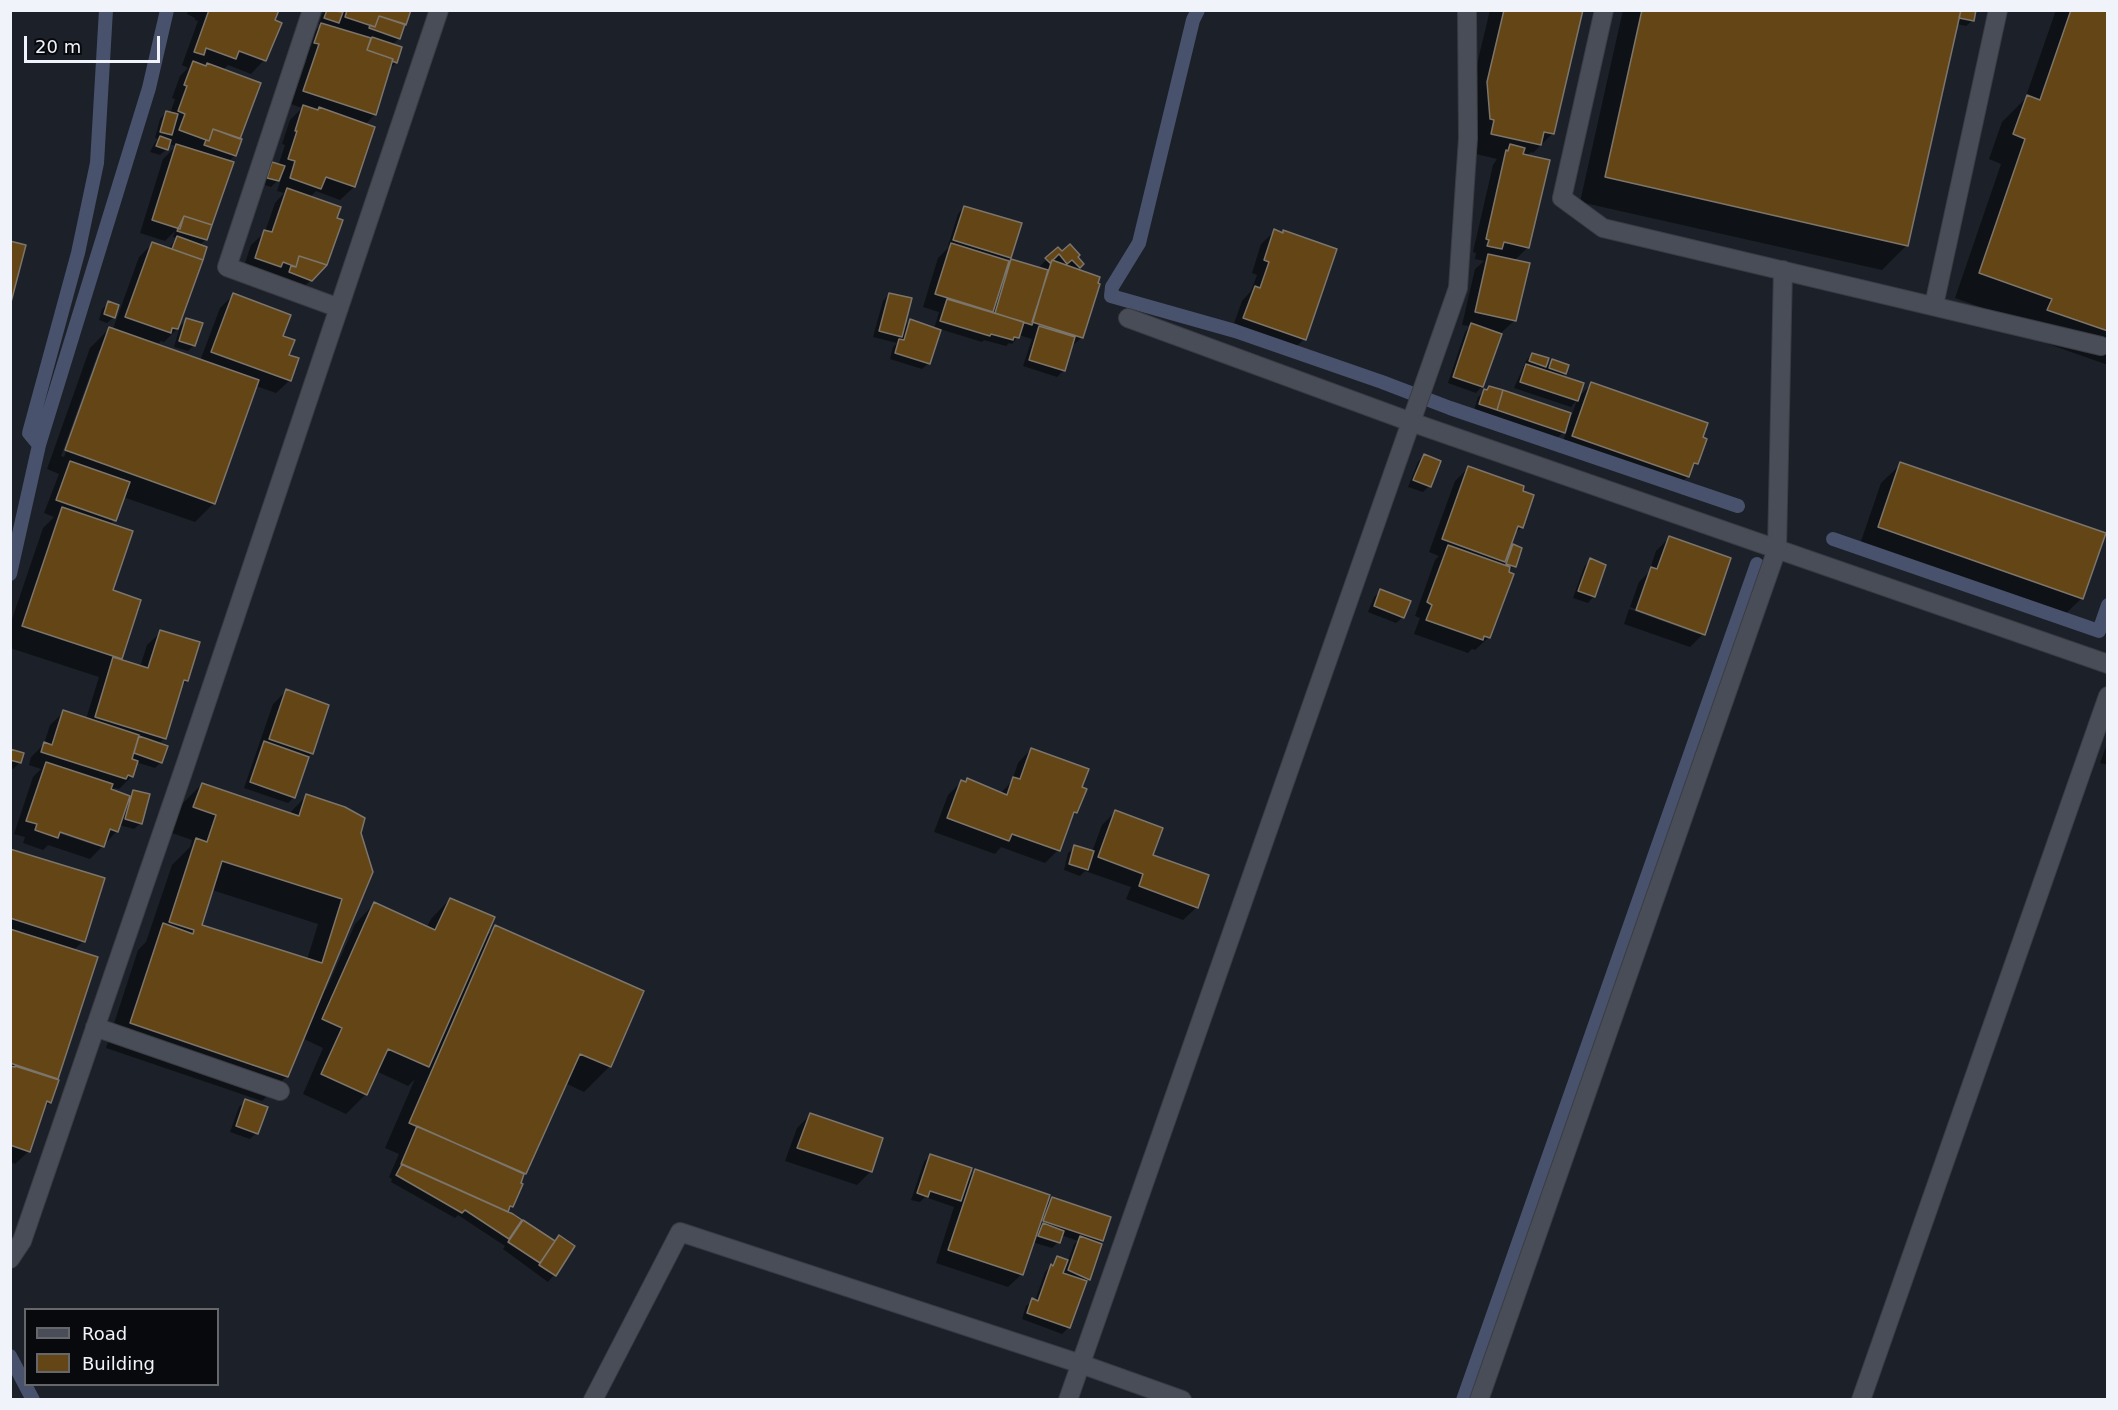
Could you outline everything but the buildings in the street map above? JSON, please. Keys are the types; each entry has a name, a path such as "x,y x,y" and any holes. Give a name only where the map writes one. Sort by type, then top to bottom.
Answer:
{"street":[{"path":"312,10 227,267 339,308"},
{"path":"10,1259 22,1241 439,10"},
{"path":"1068,1400 1458,288 1468,138 1467,10"},
{"path":"1604,10 1562,198 1603,228 2101,345"},
{"path":"1934,305 1998,10"},
{"path":"1479,1400 1777,549 1784,270"},
{"path":"1128,318 1412,422 2108,664"},
{"path":"1861,1400 2108,696"},
{"path":"95,1028 280,1091"},
{"path":"593,1400 680,1232 1081,1364 1182,1400"}],"waterway":[{"path":"39,445 29,433 78,253 97,163 106,10"},
{"path":"10,574 39,445 149,88 167,10"},
{"path":"1198,10 1193,20 1139,243 1112,287 1111,296 1235,331 1450,408 1738,506"},
{"path":"1833,539 2099,631 2108,605"},
{"path":"1463,1400 1757,564"},
{"path":"10,1356 24,1383"},
{"path":"26,1386 33,1400"}]}
